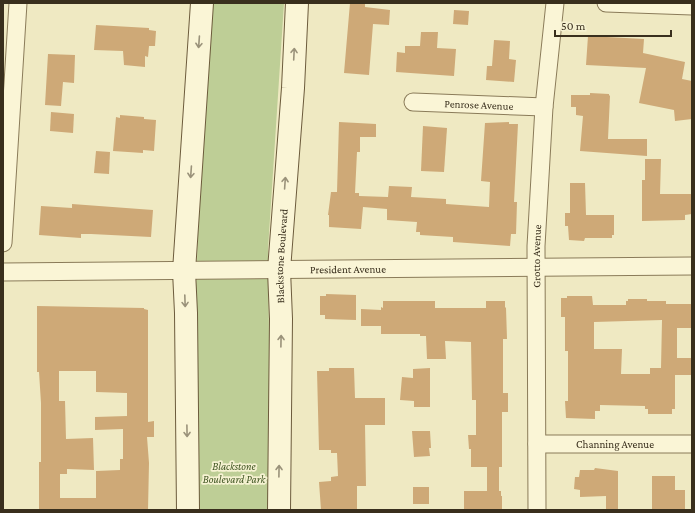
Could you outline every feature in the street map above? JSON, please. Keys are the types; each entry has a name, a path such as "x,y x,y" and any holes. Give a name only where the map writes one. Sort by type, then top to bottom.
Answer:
{"main road":[{"path":"188,510 186,313 184,270 202,3"},
{"name":"Blackstone Boulevard","path":"279,510 281,319 278,270 293,88 297,3"}],"street":[{"path":"3,243 18,3"},
{"name":"Grotto Avenue","path":"537,510 537,203 554,3"},
{"path":"606,3 692,6"},
{"name":"Penrose Avenue","path":"414,102 544,107"},
{"name":"President Avenue","path":"3,272 692,266"},
{"name":"Channing Avenue","path":"537,444 692,444"}],"green space":[{"name":"Blackstone Boulevard Park","path":"212,3 284,3 268,249 271,510 197,510 196,286 201,158"}],"building":[{"path":"350,3 365,3 365,7 390,10 389,25 373,24 369,75 344,73"},
{"path":"454,10 469,11 468,25 453,24"},
{"path":"96,25 149,28 149,30 156,31 155,46 149,46 148,57 145,56 145,67 124,65 123,51 94,50"},
{"path":"421,32 438,32 437,48 456,49 454,76 396,72 397,52 405,53 405,46 420,46"},
{"path":"588,36 644,39 643,53 685,62 682,79 692,81 692,119 675,121 674,110 639,103 646,68 586,65"},
{"path":"494,40 510,41 509,59 516,60 514,82 486,80 487,66 492,66"},
{"path":"48,54 75,55 74,83 63,82 61,106 45,105"},
{"path":"590,93 609,94 610,96 608,139 647,139 647,156 580,151 583,116 576,115 576,107 571,107 571,95 590,95"},
{"path":"51,112 74,114 73,133 50,131"},
{"path":"120,115 144,117 144,119 156,120 154,151 143,150 143,153 113,151 116,117 120,118"},
{"path":"339,122 376,124 376,137 360,137 360,152 357,152 355,193 359,193 359,196 388,197 389,186 412,187 411,197 446,199 446,204 489,207 490,182 481,181 485,123 509,122 509,124 518,124 514,202 517,202 516,234 511,234 510,246 453,242 453,237 420,235 420,232 416,232 417,222 387,220 387,209 363,207 361,229 329,227 328,215 331,192 337,192"},
{"path":"423,126 447,128 444,172 421,171"},
{"path":"96,151 110,152 109,174 94,173"},
{"path":"645,159 661,159 660,194 692,194 692,214 685,215 685,220 642,221 642,180 645,180"},
{"path":"570,183 585,183 586,215 614,215 614,235 612,235 612,238 585,238 584,241 569,240 568,226 565,226 565,213 570,213"},
{"path":"72,204 153,210 151,237 81,234 81,238 39,235 41,206 72,208"},
{"path":"326,294 356,295 356,320 325,319 325,315 320,315 320,296 326,296"},
{"path":"567,296 592,296 593,305 626,305 626,301 628,301 628,299 666,301 666,304 692,304 692,328 677,328 677,358 692,358 692,375 675,375 675,409 672,409 672,414 648,414 648,409 645,409 645,406 600,405 600,411 595,411 595,419 566,418 565,401 568,401 568,351 565,351 565,317 561,317 561,298 567,298","holes":["662,320 661,368 650,368 650,374 621,374 622,349 594,349 594,322"]},
{"path":"383,301 435,301 435,308 486,308 486,301 505,301 507,339 503,339 503,393 508,393 508,412 502,412 502,467 499,467 499,491 501,491 502,496 502,510 464,510 464,491 487,491 487,467 471,467 471,449 469,449 468,435 476,435 476,400 472,400 471,342 445,341 446,359 427,359 426,336 420,336 420,334 381,334 381,326 361,326 361,309 381,310 381,307 383,308"},
{"path":"37,306 144,308 148,310 148,422 154,421 154,437 147,437 149,463 148,510 39,510 41,403 39,372 37,372","holes":["59,371 96,371 96,392 127,393 127,416 95,417 95,430 123,429 123,459 120,459 120,470 96,471 96,498 60,498 60,474 67,474 67,469 94,470 93,438 66,439 65,401 59,401"]},
{"path":"329,368 354,368 355,398 385,398 385,425 365,425 366,486 357,486 357,510 321,510 319,482 331,481 331,477 338,476 337,453 331,453 331,450 319,450 317,371 329,371"},
{"path":"430,368 430,407 414,407 414,401 400,400 402,377 413,378 413,369"},
{"path":"412,431 430,431 430,456 414,457"},
{"path":"595,468 618,471 618,510 606,510 606,496 580,497 580,490 574,489 575,477 579,477 580,470 594,470"},
{"path":"652,476 675,476 675,490 685,490 685,510 652,510"},
{"path":"413,487 429,487 429,504 413,504"}]}
